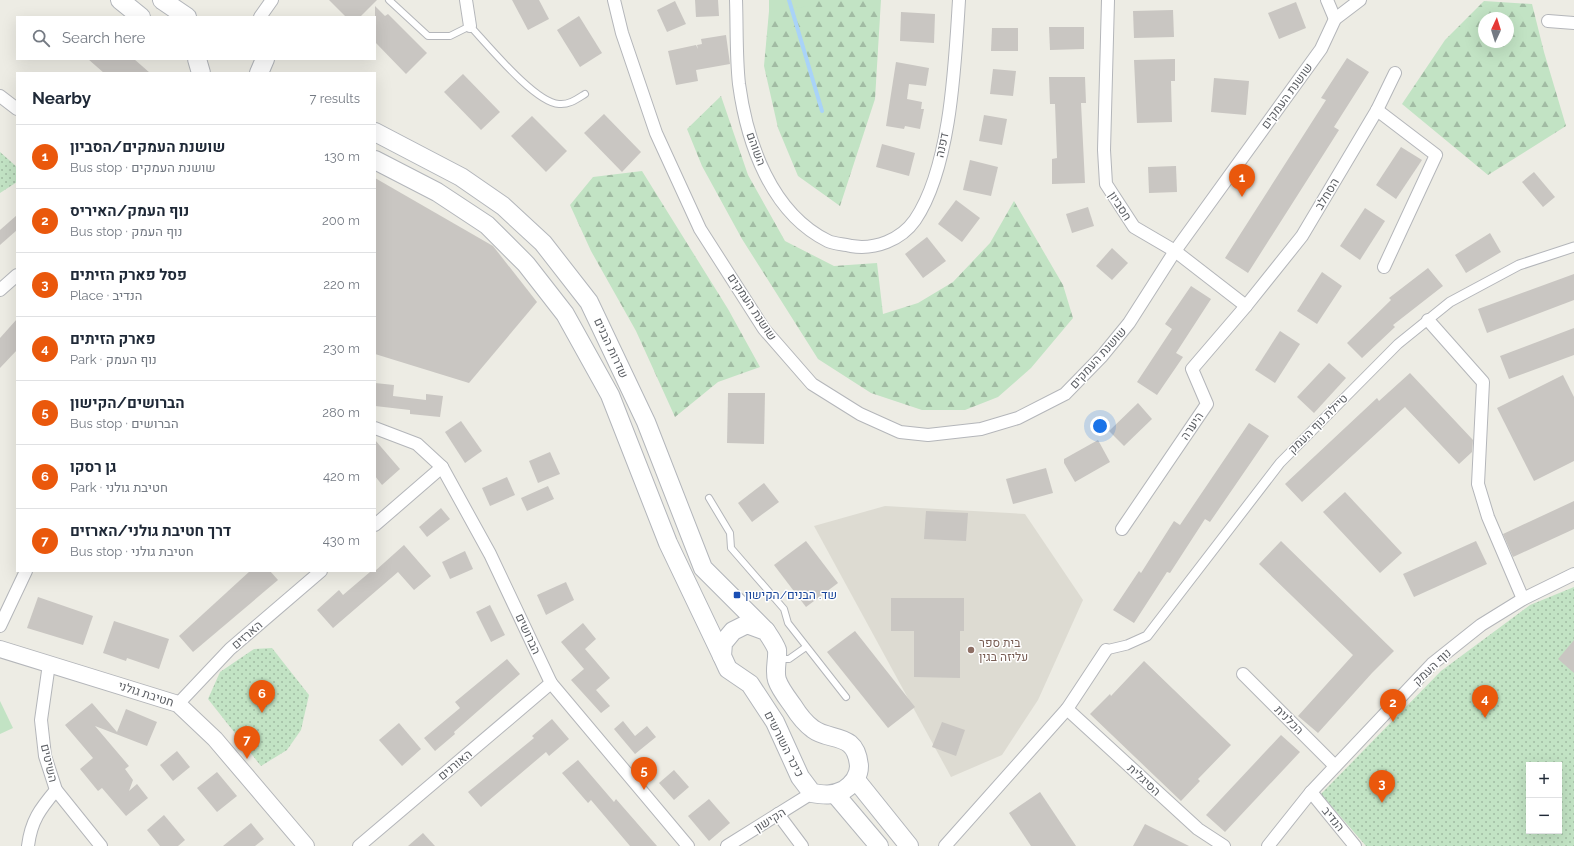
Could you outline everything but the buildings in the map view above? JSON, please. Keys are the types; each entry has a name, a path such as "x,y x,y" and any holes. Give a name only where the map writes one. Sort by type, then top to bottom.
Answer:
{"main road":[{"path":"120,0 141,16"},
{"path":"162,0 186,16"},
{"path":"197,60 201,72"},
{"name":"שדרות הבנים","path":"376,133 461,177 503,206 543,243 593,309 646,422 703,568 766,631"},
{"name":"שדרות הבנים","path":"376,161 437,192 487,225 526,264 565,314 610,395 668,543 722,656"},
{"path":"722,656 723,643 733,631 747,624 766,631"},
{"name":"כיכר השורשים","path":"766,631 776,649 777,680 794,708 814,730 839,737 848,742 854,750 858,760 859,770 856,780"},
{"name":"כיכר השורשים","path":"722,656 728,669 750,684 775,722 800,778 812,793"},
{"path":"812,793 826,796 835,794 856,780 909,846"},
{"path":"835,794 879,846"}],"street":[{"path":"261,16 272,0"},
{"path":"466,0 470,26"},
{"name":"שושנת העמקים","path":"614,0 622,33 656,132 700,229 764,329 812,384 866,417 900,432 935,434 981,429 1018,418 1065,394 1102,356 1129,323 1175,251 1321,49 1335,20 1360,0"},
{"name":"השוהם","path":"736,0 739,84 747,123 768,180 784,205 807,227 828,242 857,247"},
{"name":"דפנה","path":"857,247 886,243 902,233 914,220 934,181 947,122 955,63 959,0"},
{"name":"חסביון","path":"1108,0 1104,150 1106,184 1134,227 1175,251 1246,306"},
{"path":"1327,0 1335,20"},
{"path":"1548,20 1574,23"},
{"name":"הסחלב","path":"1246,306 1302,236 1377,110 1395,73"},
{"path":"0,96 16,108"},
{"path":"1377,110 1436,155 1384,267"},
{"name":"טיילת נוף העמק","path":"1106,650 1127,646 1147,636 1280,463 1398,344 1450,302 1520,265 1574,247"},
{"path":"0,290 16,276"},
{"name":"היערה","path":"1122,529 1206,404 1192,369 1246,306"},
{"path":"1428,320 1483,382 1478,484 1488,516 1523,599"},
{"name":"הברושים","path":"376,428 416,444 442,467 490,554 551,683 688,846"},
{"path":"376,524 442,467"},
{"path":"0,626 26,572"},
{"name":"הארזים","path":"178,704 230,649 320,572"},
{"name":"נוף העמק","path":"1268,846 1311,792 1432,664 1481,625 1523,599 1574,574"},
{"name":"חטיבת גולני","path":"0,649 178,704 215,739 306,846"},
{"path":"945,846 1067,709 1106,650"},
{"name":"השיטים","path":"49,664 42,720 45,756 56,790 101,846"},
{"name":"הכלנית","path":"1243,674 1335,766"},
{"name":"האורנים","path":"359,846 551,683"},
{"name":"הסיגלית","path":"1067,709 1198,829 1224,846"},
{"path":"28,846 30,832 36,814 56,790"},
{"name":"הנדיב","path":"1311,792 1355,846"},
{"name":"הקישון","path":"728,846 812,793"},
{"path":"778,814 802,846"}],"lane":[{"path":"389,0 428,36 450,36 470,26 534,93 559,105 573,102 585,94"},
{"path":"709,498 730,533 731,548 784,609 788,623 846,697"},
{"path":"777,659 789,659 806,647"}],"shaded area":[{"name":"בית ספר עליזה בגין","path":"885,506 1025,514 1083,600 1038,700 1002,755 951,777 814,526"}],"green space":[{"path":"769,0 811,0 810,6 769,12"},
{"path":"770,0 881,0 875,99 840,206 798,176 778,128 764,66"},
{"path":"1484,1 1532,4 1544,52 1566,126 1488,175 1402,104 1445,40"},
{"path":"721,96 748,175 785,241 834,266 877,263 883,314 918,303 953,282 990,243 1014,201 1063,285 1073,318 1031,368 998,397 965,410 922,410 871,393 818,359 742,239 702,166 687,129"},
{"path":"0,152 16,166 16,183 0,193"},
{"path":"642,171 728,309 760,367 718,382 675,417 636,331 591,251 570,205 593,177"},
{"path":"1574,587 1574,846 1366,846 1321,794 1441,671 1530,605"},
{"path":"272,648 309,695 301,730 287,750 261,766 208,699 220,672 254,649"},
{"path":"0,701 13,728 0,734"}],"waterway":[{"path":"789,0 822,111"}],"place":[{"name":"שושנת העמקים/הסביון","path":"1242,197"},
{"name":"שד. הבנים/הקישון","path":"737,595"},
{"name":"בית ספר עליזה בגין","path":"971,650"},
{"name":"גן רסקו","path":"262,713"},
{"name":"פארק הזיתים","path":"1485,718"},
{"name":"נוף העמק/האיריס","path":"1393,722"},
{"name":"דרך חטיבת גולני/הארזים","path":"247,759"},
{"name":"הברושים/הקישון","path":"644,790"},
{"name":"פסל פארק הזיתים","path":"1382,803"}]}
